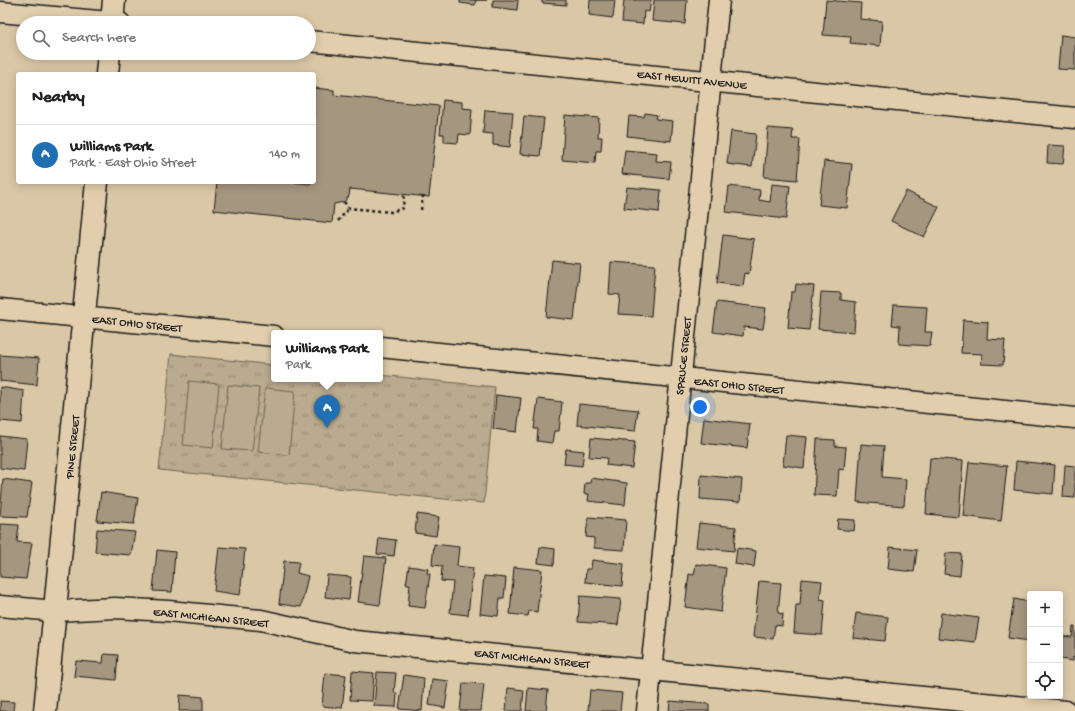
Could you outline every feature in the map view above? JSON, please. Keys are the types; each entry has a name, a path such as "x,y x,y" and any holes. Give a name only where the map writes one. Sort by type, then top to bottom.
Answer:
{"street":[{"path":"114,0 115,16"},
{"name":"SPRUCE STREET","path":"647,711 719,0"},
{"path":"0,12 42,16"},
{"name":"EAST HEWITT AVENUE","path":"316,42 710,80 1075,118"},
{"path":"107,72 108,60"},
{"name":"PINE STREET","path":"45,711 97,184"},
{"name":"EAST OHIO STREET","path":"0,310 271,336"},
{"name":"EAST OHIO STREET","path":"383,347 680,379 1075,418"},
{"name":"EAST MICHIGAN STREET","path":"0,606 55,612 115,608 168,611 261,620 355,641 1066,711"}],"path":[{"path":"344,202 349,208 391,212 403,208 404,195"},
{"path":"421,210 423,196"},
{"path":"338,220 349,208"}],"green space":[{"path":"171,354 271,365 271,382 383,382 383,375 495,387 484,503 159,470"},
{"path":"189,381 219,384 213,448 183,445"},
{"path":"228,385 259,388 252,451 222,449"},
{"path":"265,388 295,391 289,455 258,452"}],"building":[{"path":"460,0 476,0 475,5 460,3"},
{"path":"493,0 518,0 517,10 492,7"},
{"path":"542,0 566,0 566,5 542,3"},
{"path":"590,0 615,0 613,18 589,15"},
{"path":"624,0 651,0 649,12 644,11 643,24 622,22"},
{"path":"654,0 687,0 685,24 652,21"},
{"path":"826,0 861,3 860,19 882,21 880,46 850,43 851,37 823,35"},
{"path":"1061,35 1075,37 1075,70 1058,69"},
{"path":"316,88 334,90 334,95 439,106 429,197 350,189 349,196 344,202 334,204 332,223 214,210 217,184 316,184"},
{"path":"443,100 462,102 462,108 472,109 470,135 459,134 458,143 444,142 444,134 440,134"},
{"path":"485,110 513,112 510,147 493,145 493,134 483,133"},
{"path":"645,113 657,115 656,119 673,121 671,141 627,136 629,116 644,117"},
{"path":"565,115 599,118 598,137 602,137 601,151 596,151 595,163 562,160"},
{"path":"524,116 544,118 540,156 520,154"},
{"path":"768,128 793,130 792,139 800,139 797,180 764,177"},
{"path":"731,131 756,134 752,167 727,164"},
{"path":"1048,145 1065,146 1063,164 1047,163"},
{"path":"625,150 657,153 656,161 671,162 669,179 622,174"},
{"path":"824,161 852,164 847,208 819,205"},
{"path":"772,184 790,186 786,219 726,212 729,186 760,190 759,200 770,202"},
{"path":"627,187 661,190 659,212 624,208"},
{"path":"906,191 939,207 924,237 891,221"},
{"path":"723,235 754,239 749,274 745,273 743,286 717,283"},
{"path":"552,260 580,263 574,320 546,317"},
{"path":"611,262 655,265 651,316 618,314 620,295 609,294"},
{"path":"796,284 814,286 809,330 788,328 791,292 795,292"},
{"path":"821,292 841,293 841,300 856,302 854,332 818,329"},
{"path":"717,302 766,308 763,329 744,327 743,336 713,332"},
{"path":"894,305 927,307 925,332 932,332 930,346 899,344 900,326 892,325"},
{"path":"963,320 988,322 987,339 1005,340 1003,365 981,364 982,354 961,353"},
{"path":"0,355 39,358 37,385 0,381"},
{"path":"0,387 24,391 22,423 0,421"},
{"path":"496,395 521,398 517,432 493,429"},
{"path":"538,399 562,402 559,431 554,431 552,443 537,441 538,429 534,429"},
{"path":"579,404 638,410 635,431 577,425"},
{"path":"704,418 750,424 747,448 701,443"},
{"path":"786,435 807,437 804,468 783,465"},
{"path":"0,436 27,439 24,471 0,468"},
{"path":"591,438 635,442 632,468 606,465 607,458 589,457"},
{"path":"817,439 835,440 835,446 846,447 844,470 839,469 837,496 814,495"},
{"path":"861,444 884,446 882,477 906,479 904,506 857,502"},
{"path":"566,449 584,451 582,466 564,464"},
{"path":"930,458 963,461 959,517 926,514"},
{"path":"1016,461 1055,465 1053,494 1014,490"},
{"path":"969,462 1007,466 1001,521 963,516"},
{"path":"1065,465 1075,466 1075,498 1063,497"},
{"path":"701,475 742,479 740,502 700,499"},
{"path":"591,478 627,483 625,505 588,501 589,494 584,494 585,483 590,483"},
{"path":"3,479 32,483 27,517 0,516"},
{"path":"101,492 138,498 134,524 97,521"},
{"path":"417,514 439,517 436,536 415,533"},
{"path":"588,517 626,520 624,550 594,548 594,538 586,537"},
{"path":"838,519 855,520 854,531 837,529"},
{"path":"699,523 736,527 734,551 696,547"},
{"path":"0,524 19,525 17,542 32,543 26,579 0,577"},
{"path":"97,529 135,532 131,555 95,552"},
{"path":"379,538 396,540 394,556 377,554"},
{"path":"434,544 459,547 457,566 473,568 468,615 450,613 453,582 441,581 442,566 432,565"},
{"path":"219,547 245,549 240,595 214,591"},
{"path":"540,547 555,549 554,565 538,563"},
{"path":"890,547 917,550 914,572 888,569"},
{"path":"737,548 756,551 754,567 735,564"},
{"path":"157,550 175,552 172,592 153,591"},
{"path":"946,553 962,554 960,576 944,574"},
{"path":"364,556 386,558 380,605 358,602"},
{"path":"592,560 624,564 622,586 585,582 586,569 591,569"},
{"path":"284,561 299,562 297,573 308,576 301,607 279,604"},
{"path":"696,564 726,568 721,612 685,607 689,574 694,575"},
{"path":"409,566 428,569 427,574 430,574 425,608 408,606 410,584 406,584"},
{"path":"514,567 542,570 537,612 529,611 528,616 510,614"},
{"path":"327,575 351,577 349,600 325,597"},
{"path":"484,576 506,578 504,598 500,598 498,616 480,614"},
{"path":"802,579 822,581 820,599 825,600 822,635 794,633 796,605 800,605"},
{"path":"759,581 781,583 778,613 783,614 782,626 775,625 773,639 753,637"},
{"path":"580,596 621,599 618,625 578,622"},
{"path":"1014,599 1027,601 1027,641 1008,638"},
{"path":"856,613 888,617 885,641 853,638"},
{"path":"941,613 979,618 975,642 938,638"},
{"path":"1073,627 1075,627 1075,658 1073,657 1073,661 1063,659 1063,636 1072,637"},
{"path":"104,654 118,655 116,680 74,676 76,661 103,663"},
{"path":"352,671 374,673 372,701 350,700"},
{"path":"377,672 396,673 394,693 397,693 396,707 374,706"},
{"path":"325,673 346,675 342,708 322,706"},
{"path":"404,675 424,678 422,711 399,709"},
{"path":"432,679 449,681 445,708 429,705"},
{"path":"463,683 484,684 481,711 460,711"},
{"path":"508,688 524,690 522,711 506,711"},
{"path":"528,688 548,690 546,711 526,711"},
{"path":"590,690 622,693 620,711 588,711"},
{"path":"180,695 203,697 203,711 179,711"},
{"path":"0,701 14,702 13,711 0,711"},
{"path":"670,701 709,704 709,711 669,711"}],"place":[{"name":"Williams Park","path":"327,428"}]}
